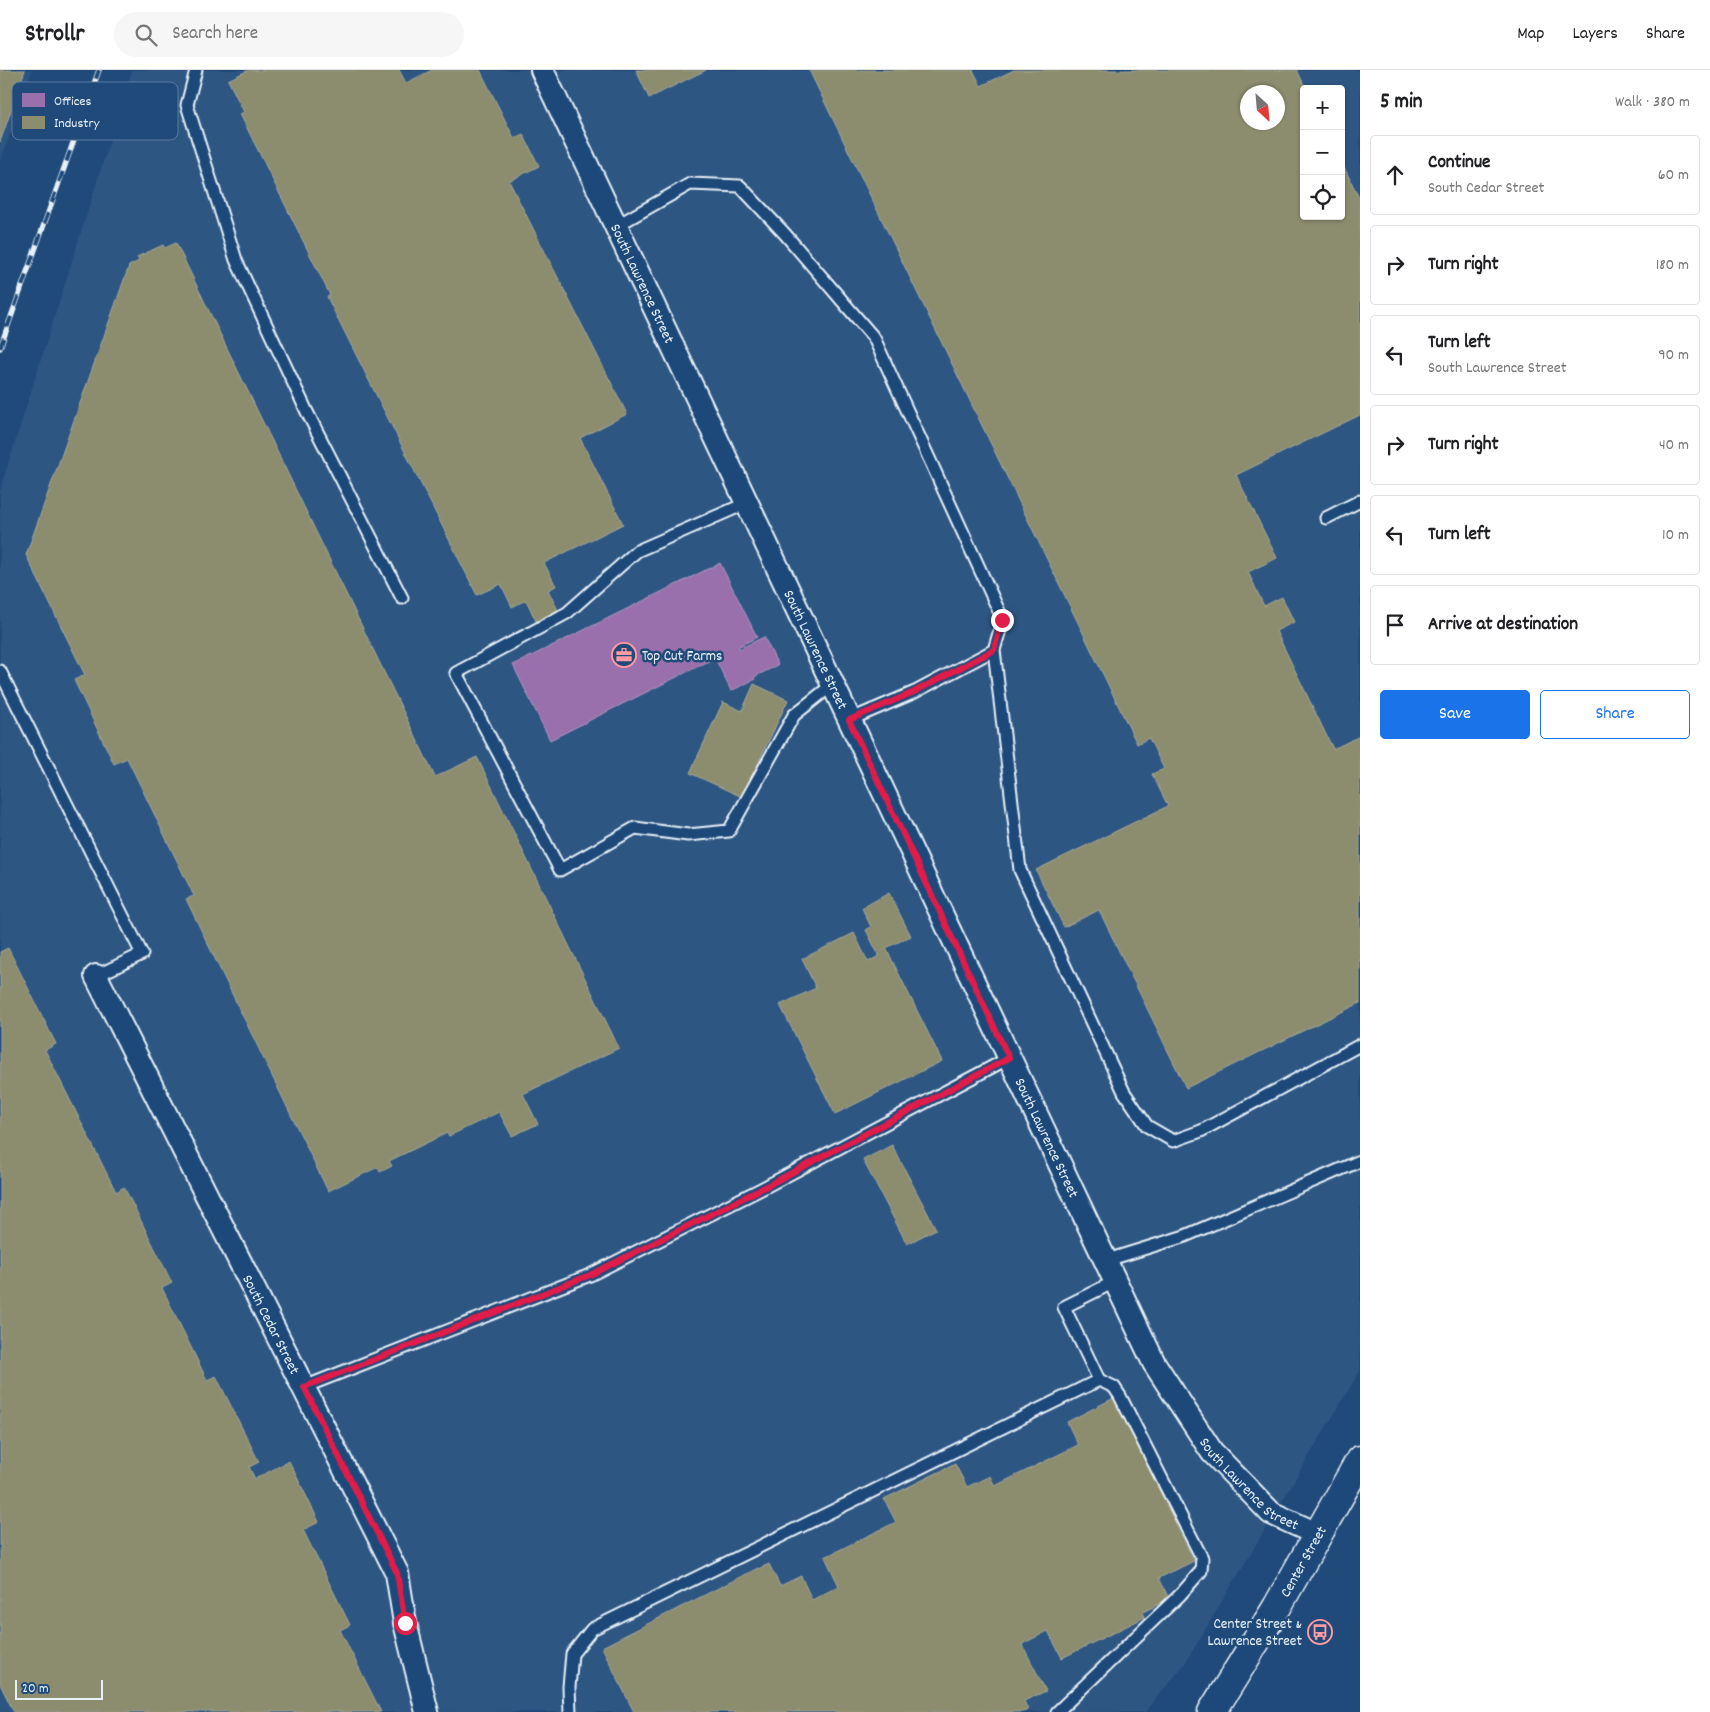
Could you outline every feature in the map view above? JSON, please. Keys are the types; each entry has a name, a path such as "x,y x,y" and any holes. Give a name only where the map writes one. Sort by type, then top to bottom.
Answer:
{"main road":[{"name":"Center Street","path":"1212,1712 1277,1608 1360,1460"}],"street":[{"name":"South Lawrence Street","path":"542,70 1104,1261 1154,1363 1212,1452 1271,1513 1317,1534"},
{"name":"South Cedar Street","path":"96,976 397,1573 405,1623 427,1712"}],"lane":[{"path":"196,70 187,105 236,260 307,412 402,598"},
{"path":"616,226 690,184 740,186 874,338 1002,620 994,650 1020,870 1124,1092 1147,1126 1173,1141 1200,1131 1360,1045"},
{"path":"1326,518 1360,501"},
{"path":"747,503 637,551 567,613 456,673 560,870 635,828 688,835 729,831 794,715 832,685"},
{"path":"849,720 914,692 994,650"},
{"path":"0,671 142,954 96,976"},
{"path":"304,1387 590,1275 761,1189 1009,1058"},
{"path":"1104,1261 1185,1236 1360,1161"},
{"path":"1057,1712 1180,1595 1201,1571 1202,1558 1120,1396 1114,1387 1099,1380 1064,1307 1114,1282"},
{"path":"570,1712 569,1687 572,1654 592,1630 1099,1380"}],"shaded area":[{"path":"0,70 32,70 28,82 12,82 12,128 0,163"},
{"path":"132,70 1360,70 1360,1371 1184,1665 1145,1712 0,1712 0,490 110,140 178,140 178,82 128,82"}],"building: Offices":[{"path":"720,563 757,637 738,647 739,649 764,637 778,665 731,691 715,658 550,740 513,665"}],"building: Industry":[{"path":"0,70 25,70 21,82 12,82 12,107 0,142"},
{"path":"249,70 399,70 406,83 432,70 480,70 514,138 523,134 539,166 509,181 627,414 580,438 623,524 544,563 556,586 548,590 558,610 536,621 526,600 512,607 501,584 477,595 327,297 330,295 240,114 244,112 228,80"},
{"path":"636,70 706,70 649,98"},
{"path":"809,70 973,70 981,86 1014,70 1297,70 1304,85 1300,85 1300,220 1345,220 1345,169 1360,200 1360,415 1236,475 1277,558 1248,572 1264,606 1282,597 1294,622 1276,631 1333,749 1360,736 1360,1003 1186,1088 1099,910 1064,927 1036,870 1168,806 1152,774 1164,769 1149,738 1137,744"},
{"path":"176,243 435,777 477,757 619,1048 523,1094 538,1124 512,1136 499,1112 449,1136 447,1133 389,1161 392,1166 380,1172 378,1167 328,1191 186,899 194,896 127,758 114,764 74,680 85,675 26,555 129,266 139,261 137,257 163,245 165,248"},
{"path":"754,684 788,700 742,797 690,773 723,702 742,711"},
{"path":"889,893 911,936 886,948 942,1061 835,1114 780,1005 816,988 802,959 854,933 868,962 879,956 866,930 871,927 862,908"},
{"path":"8,948 56,1044 45,1050 116,1192 124,1187 172,1283 162,1288 207,1380 216,1376 259,1462 249,1467 255,1479 289,1461 319,1522 303,1530 350,1625 340,1630 381,1712 14,1712 0,1684 0,952"},
{"path":"892,1145 936,1229 907,1244 863,1160"},
{"path":"1114,1398 1194,1561 1159,1578 1169,1599 1143,1612 1145,1617 1062,1658 1048,1631 1022,1644 1046,1691 1024,1701 1028,1710 1023,1712 634,1712 602,1647 769,1564 780,1586 801,1576 812,1600 839,1586 825,1557 896,1522 884,1499 955,1464 967,1487 990,1476 995,1486 1078,1445 1067,1422"}],"railway":[{"path":"95,82 99,70"},
{"path":"0,348 74,140"}],"place":[{"name":"Top Cut Farms","path":"624,655"},
{"name":"Center Street & Lawrence Street","path":"1320,1632"}],"route":[{"path":"405,1623 397,1573 304,1387 590,1275 761,1189 1009,1058 849,720 914,692 994,650 1002,620"}]}
